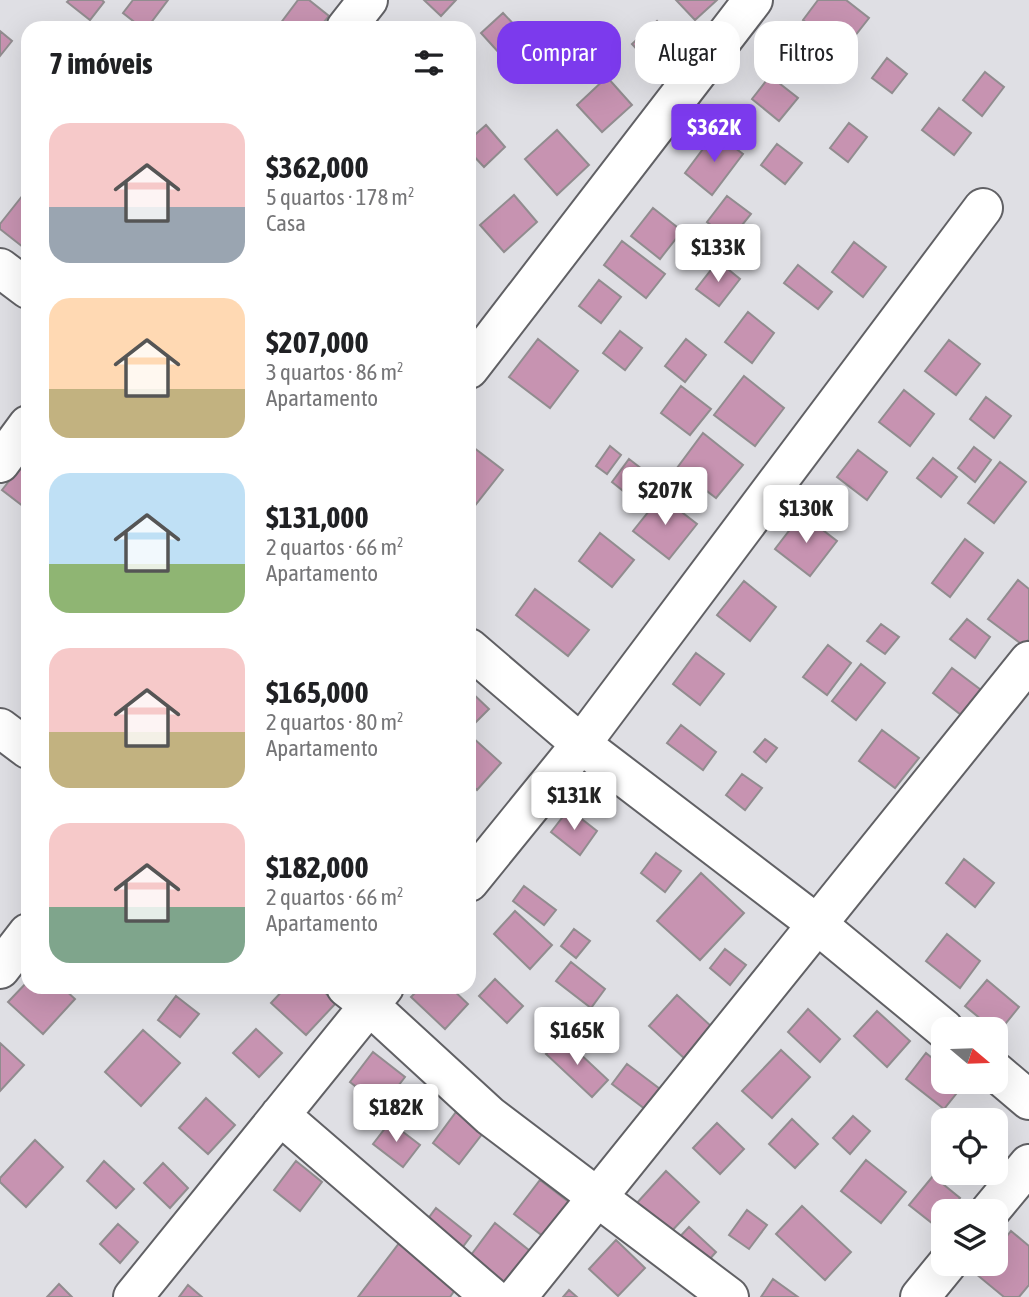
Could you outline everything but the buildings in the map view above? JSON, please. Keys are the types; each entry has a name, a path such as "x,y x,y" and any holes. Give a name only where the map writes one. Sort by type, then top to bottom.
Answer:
{"street":[{"path":"352,21 369,0"},
{"path":"476,360 753,0"},
{"path":"476,873 581,744 983,208"},
{"path":"0,268 21,284"},
{"path":"0,463 21,434"},
{"path":"476,654 581,744 818,925 931,1018"},
{"path":"517,1297 1029,661"},
{"path":"0,728 21,744"},
{"path":"0,969 21,942"},
{"path":"133,1297 280,1115 365,994"},
{"path":"367,994 490,1116 729,1297"},
{"path":"1008,1082 1029,1100"},
{"path":"280,1115 491,1297"},
{"path":"1000,1199 1029,1164"},
{"path":"920,1297 937,1276"}]}
